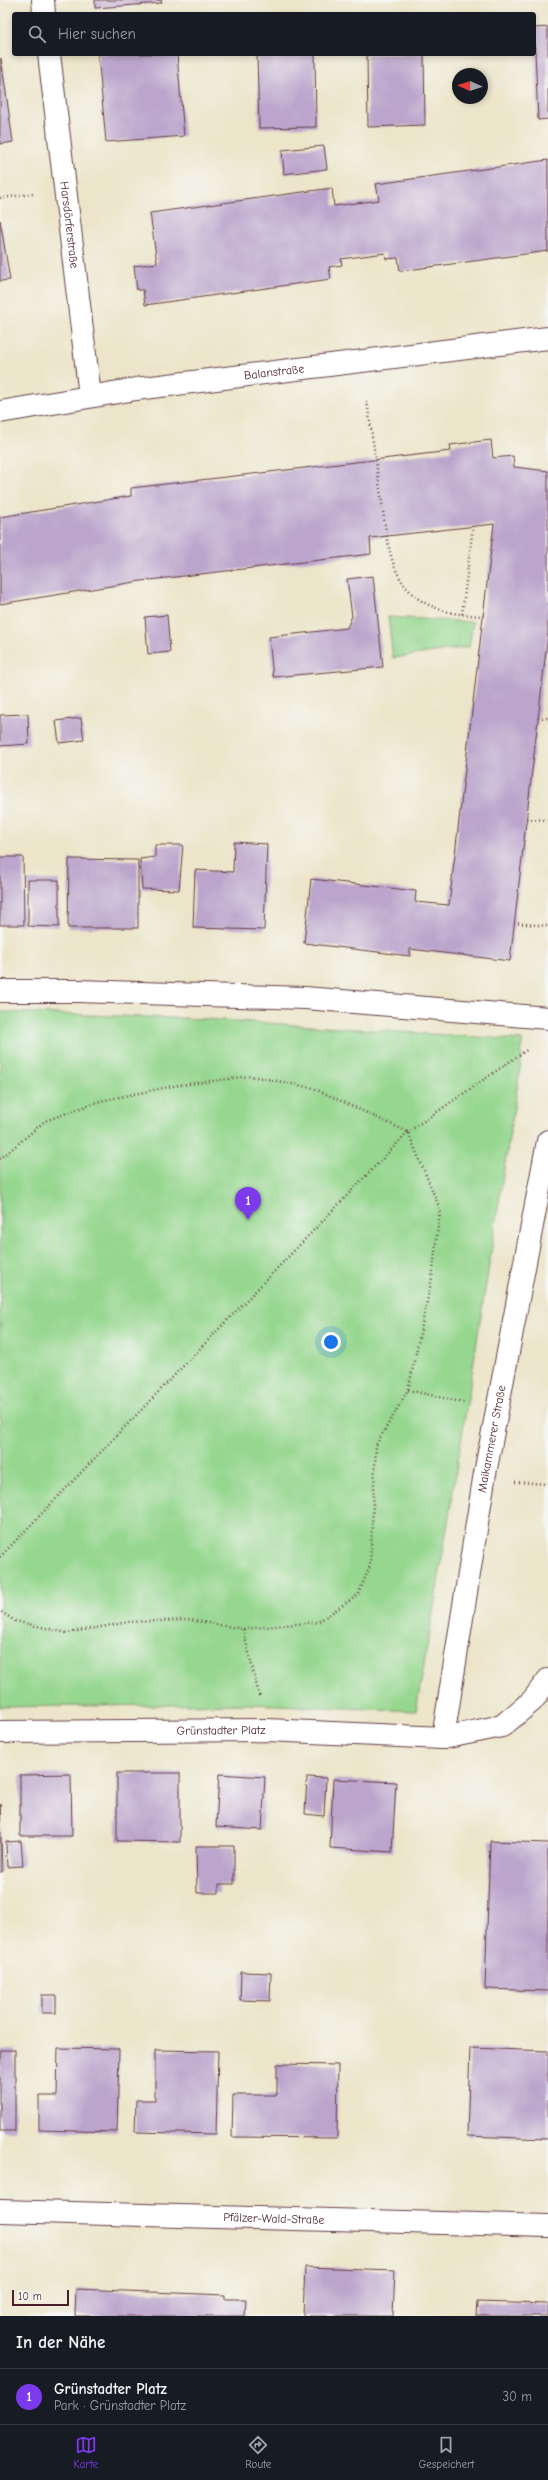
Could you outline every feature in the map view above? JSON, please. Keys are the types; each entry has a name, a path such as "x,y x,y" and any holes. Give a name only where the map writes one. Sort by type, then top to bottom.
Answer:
{"street":[{"path":"43,0 44,12"},
{"name":"Harsdörferstraße","path":"49,56 90,396"},
{"name":"Balanstraße","path":"0,412 90,396 548,338"},
{"path":"0,991 78,991 305,998 548,1018"},
{"name":"Maikammerer Straße","path":"443,1738 497,1410 548,1141"},
{"name":"Grünstadter Platz","path":"0,1732 267,1730 443,1738 502,1726 532,1701 548,1680"},
{"name":"Pfälzer-Wald-Straße","path":"0,2211 548,2226"}],"path":[{"path":"0,198 13,196"},
{"path":"367,401 388,552 398,578 415,595 434,607 462,614 482,616"},
{"path":"462,614 473,526"},
{"path":"538,718 548,718"},
{"path":"526,819 548,820"},
{"path":"514,923 548,926"},
{"path":"0,1557 408,1132 529,1048"},
{"path":"0,1158 45,1121 100,1101 173,1086 251,1076 313,1088 408,1132 440,1209 432,1278 408,1390 376,1445 370,1566 358,1595 318,1622 243,1629 191,1620 130,1622 67,1633 15,1621 0,1611"},
{"path":"408,1390 497,1410"},
{"path":"243,1629 267,1730"}],"green space":[{"path":"388,617 473,622 469,647 393,658"},
{"path":"0,1012 206,1019 522,1040 521,1064 457,1469 416,1711 251,1704 0,1707"}],"building":[{"path":"95,0 161,0 162,3 95,8"},
{"path":"548,27 548,119 538,120 535,56 536,28"},
{"path":"98,56 177,56 184,136 106,142"},
{"path":"257,56 315,56 316,127 259,128"},
{"path":"367,56 424,56 425,125 368,127"},
{"path":"1,58 13,142 0,144 0,59"},
{"path":"324,146 327,169 284,174 282,150"},
{"path":"548,160 548,251 400,271 398,258 386,259 385,253 341,259 342,265 329,267 331,279 145,305 143,290 137,290 134,266 157,263 150,213 332,188 334,206 379,200 376,184"},
{"path":"0,220 10,280 0,281"},
{"path":"491,440 493,458 513,456 514,467 548,471 548,633 510,961 410,949 410,956 304,943 311,879 416,891 415,902 449,905 494,524 370,538 371,554 141,581 0,604 0,517 131,496 131,488 451,451 450,445"},
{"path":"373,576 383,667 273,677 269,637 347,628 352,616 347,579"},
{"path":"167,615 170,652 148,654 145,617"},
{"path":"28,714 29,744 0,746 0,715"},
{"path":"81,718 84,740 59,743 56,721"},
{"path":"234,842 267,844 264,930 193,928 195,870 233,872"},
{"path":"155,845 183,845 179,890 142,889 140,859 155,857"},
{"path":"0,857 23,857 24,925 0,925"},
{"path":"69,859 138,860 138,928 68,928"},
{"path":"28,880 59,880 59,927 28,926"},
{"path":"117,1773 180,1773 180,1842 117,1841"},
{"path":"71,1774 72,1836 20,1836 20,1775"},
{"path":"219,1774 265,1777 262,1830 216,1827"},
{"path":"307,1777 326,1778 324,1816 305,1814"},
{"path":"333,1779 396,1782 392,1852 330,1848"},
{"path":"0,1804 2,1872 0,1872"},
{"path":"21,1841 23,1866 7,1867 6,1842"},
{"path":"490,1841 548,1843 548,1991 485,1989"},
{"path":"196,1846 234,1846 234,1884 219,1884 219,1893 197,1893"},
{"path":"241,1972 271,1973 270,2001 240,2000"},
{"path":"42,1995 56,1995 56,2013 42,2013"},
{"path":"58,2048 119,2049 117,2132 39,2130 39,2096 57,2096"},
{"path":"470,2048 548,2051 548,2139 467,2136"},
{"path":"0,2050 15,2050 15,2131 0,2131"},
{"path":"155,2050 218,2051 216,2134 135,2132 136,2100 155,2100"},
{"path":"277,2064 338,2065 337,2138 232,2137 233,2095 277,2095"},
{"path":"305,2267 395,2270 393,2316 303,2316"},
{"path":"76,2289 225,2295 225,2299 246,2299 245,2316 75,2316"},
{"path":"477,2302 548,2304 548,2316 476,2316"}],"place":[{"name":"Grünstadter Platz","path":"248,1220"}]}
